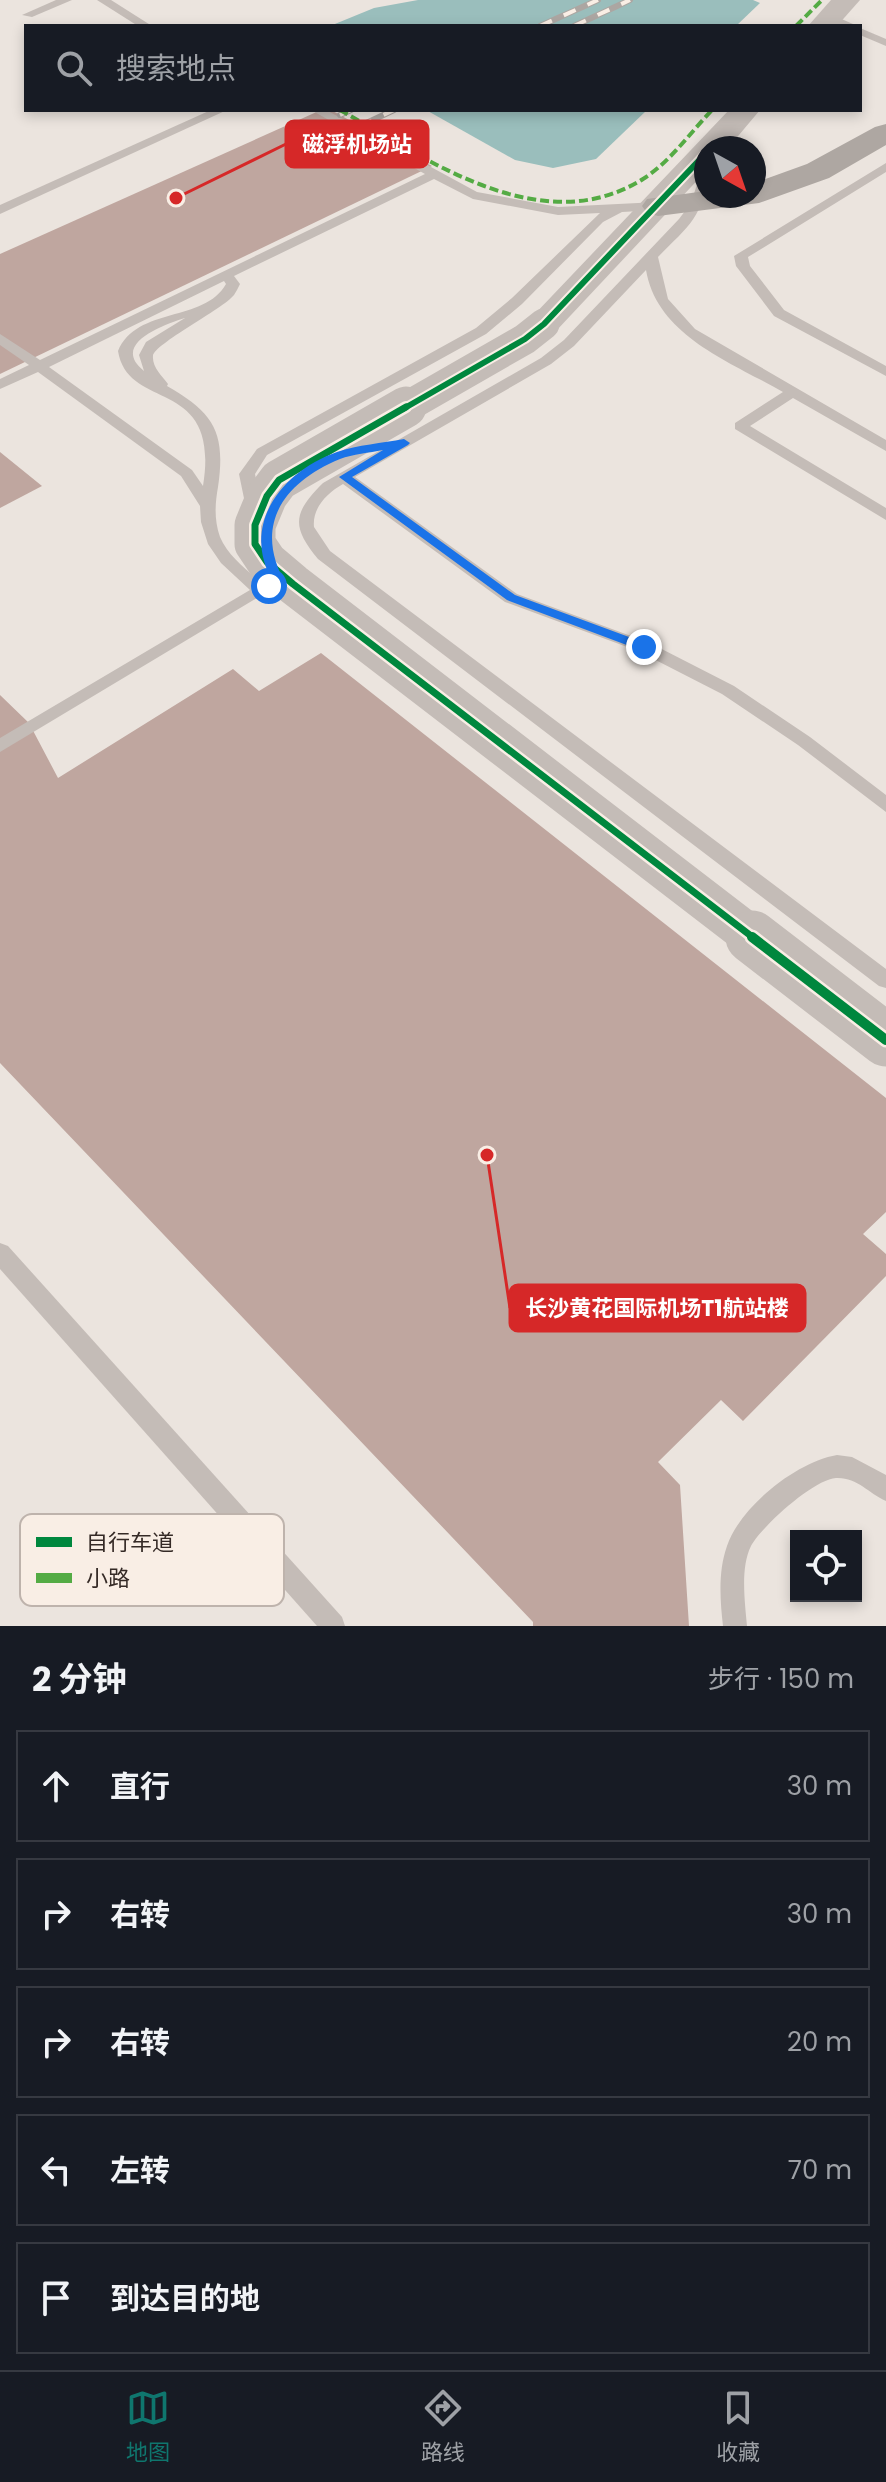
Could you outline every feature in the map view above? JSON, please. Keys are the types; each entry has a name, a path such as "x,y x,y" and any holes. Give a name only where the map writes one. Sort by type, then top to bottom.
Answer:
{"highway":[{"path":"766,190 818,171 886,133"},
{"path":"658,206 694,192"}],"street":[{"path":"722,136 743,112"},
{"path":"694,167 544,324 525,339 279,480 262,502 253,529 259,553 306,594 886,1040"}],"lane":[{"path":"28,15 66,0"},
{"path":"103,0 143,24"},
{"path":"862,32 886,43"},
{"path":"0,210 217,112"},
{"path":"321,112 473,195 558,211 658,206"},
{"path":"886,167 741,256 743,266 779,313 886,372"},
{"path":"0,385 432,175"},
{"path":"694,199 651,257 569,343 546,361 328,486 310,504 303,521 309,537 324,555 886,980"},
{"path":"619,208 598,219 517,301 481,331 262,452 247,474 250,495 274,574 281,586 886,1054"},
{"path":"651,257 653,283 664,308 690,332 886,446"},
{"path":"164,389 148,367 146,355 151,345 185,326 203,309 227,295 233,284 226,274"},
{"path":"203,309 172,317 128,342 124,352 127,365 137,374 164,389 204,419 214,442 216,461 209,508 210,534 223,555 261,590"},
{"path":"0,338 187,473 209,508"},
{"path":"793,392 740,426 886,515"},
{"path":"264,539 271,514 285,491 311,469 340,455 404,443"},
{"path":"344,477 511,598 644,647 728,690 804,741 886,805"},
{"path":"264,539 299,576 886,1020"},
{"path":"0,746 261,590 281,586"},
{"path":"0,1253 233,1514"},
{"path":"735,1626 731,1595 741,1540 791,1486 832,1465 865,1471 886,1489"},
{"path":"284,1571 333,1626"}],"water":[{"path":"418,0 753,0 760,3 738,24 335,24 374,8"},
{"path":"430,112 645,112 596,159 553,168 515,160"}],"building":[{"path":"317,112 335,112 432,166 0,374 0,254"},
{"path":"0,452 42,486 0,508"},
{"path":"321,653 886,1098 886,1212 863,1234 886,1254 886,1276 743,1421 721,1400 658,1462 680,1485 689,1626 533,1626 533,1622 0,1063 0,695 29,723 58,778 233,669 259,691"}],"railway":[{"path":"544,24 598,0"},
{"path":"578,24 630,0"},
{"path":"340,115 347,112"},
{"path":"360,126 390,112"}],"marked path":[{"path":"798,24 822,0"},
{"path":"344,112 448,170 487,187 527,199 567,203 606,197 643,179 710,112"}],"cycle path":[{"path":"694,166 544,324 525,339 279,480 258,515 255,544 267,562 293,584 886,1040"}],"place":[{"name":"磁浮机场站","path":"176,198"},
{"name":"长沙黄花国际机场T1航站楼","path":"487,1155"}],"route":[{"path":"269,586 281,586 274,574 264,539 271,514 285,491 311,469 340,455 404,443 344,477 511,598 644,647"}]}
